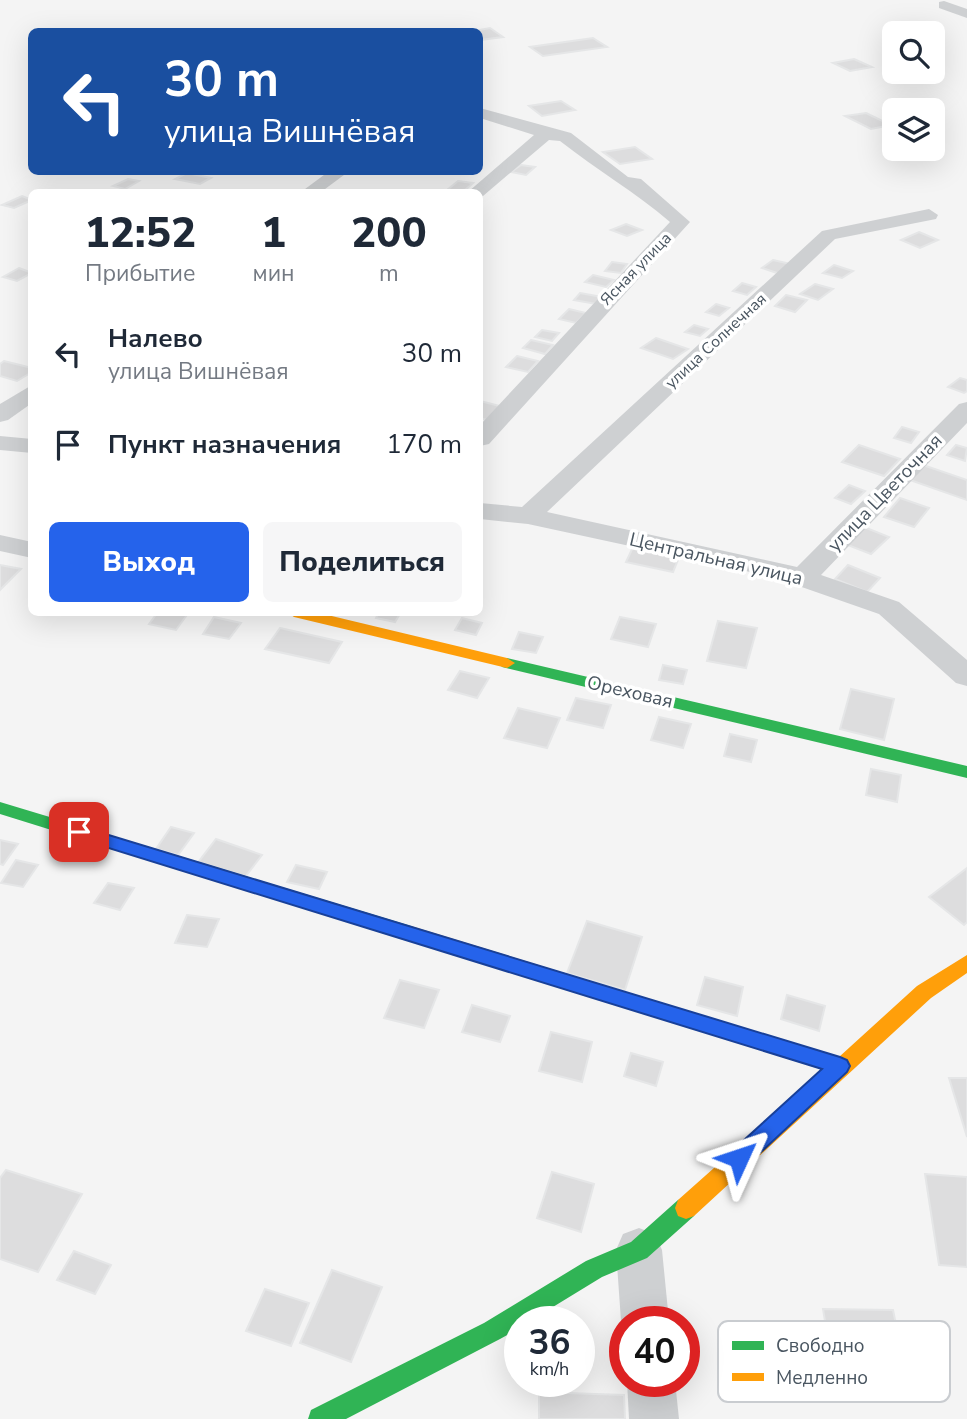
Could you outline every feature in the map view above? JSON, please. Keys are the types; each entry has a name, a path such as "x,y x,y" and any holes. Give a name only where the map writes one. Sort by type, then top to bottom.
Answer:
{"street":[{"path":"944,5 967,14"},
{"path":"481,189 545,134 516,122 483,114"},
{"name":"Ясная улица","path":"483,436 640,262 681,222 635,183 623,181 565,137 545,134"},
{"path":"314,189 335,175"},
{"name":"улица Солнечная","path":"528,516 829,234 929,215"},
{"path":"0,415 28,396"},
{"name":"улица Цветочная","path":"802,578 967,409"},
{"path":"0,443 28,446"},
{"name":"Центральная улица","path":"483,511 528,516 780,570 889,608 967,676"},
{"path":"0,543 28,549"},
{"name":"Ореховая","path":"311,616 967,772"},
{"path":"0,808 840,1066"},
{"path":"320,1419 492,1331 594,1269 639,1250 924,992 967,964"},
{"path":"639,1250 644,1306"},
{"path":"652,1397 654,1419"}],"building":[{"path":"490,28 503,37 483,40 483,29"},
{"path":"593,38 607,47 543,56 530,47"},
{"path":"854,59 872,67 850,71 833,63"},
{"path":"561,101 575,110 542,116 529,106"},
{"path":"866,113 882,121 882,127 871,129 845,116"},
{"path":"635,147 652,159 620,164 603,152"},
{"path":"521,165 535,167 526,175 511,172"},
{"path":"183,175 211,178 200,184 175,179"},
{"path":"128,179 139,181 125,189 113,186"},
{"path":"458,181 473,183 466,189 448,189"},
{"path":"22,196 28,198 28,202 14,208 2,205"},
{"path":"626,224 642,230 627,236 611,230"},
{"path":"919,232 938,240 920,248 901,240"},
{"path":"773,260 791,264 780,274 762,268"},
{"path":"612,262 627,264 621,273 605,271"},
{"path":"834,265 853,271 842,278 823,273"},
{"path":"19,268 28,271 28,275 17,281 3,277"},
{"path":"593,275 614,280 606,287 585,282"},
{"path":"742,283 756,287 747,295 733,291"},
{"path":"815,284 833,289 818,300 800,294"},
{"path":"580,293 602,297 596,304 574,300"},
{"path":"786,295 807,300 795,312 775,306"},
{"path":"716,304 729,308 719,316 706,312"},
{"path":"569,309 586,313 576,323 559,319"},
{"path":"694,325 708,329 700,336 685,332"},
{"path":"542,330 559,333 552,341 535,337"},
{"path":"656,338 688,349 673,359 641,348"},
{"path":"531,340 553,345 545,354 523,348"},
{"path":"517,356 538,361 528,372 506,367"},
{"path":"4,361 28,367 28,374 17,381 0,376 0,364"},
{"path":"960,378 967,380 967,391 964,393 948,387"},
{"path":"483,402 500,406 487,420 483,419"},
{"path":"902,427 919,432 911,443 894,438"},
{"path":"859,445 900,459 884,476 842,462"},
{"path":"956,445 967,448 965,461 947,455"},
{"path":"923,465 967,480 967,500 910,480"},
{"path":"849,485 865,491 851,504 835,498"},
{"path":"900,498 929,508 914,527 884,517"},
{"path":"864,527 889,537 871,554 845,544"},
{"path":"634,545 680,555 673,572 626,562"},
{"path":"0,565 21,569 0,590"},
{"path":"848,565 880,578 867,592 835,579"},
{"path":"155,616 186,616 176,630 149,624"},
{"path":"377,616 399,616 395,622 376,618"},
{"path":"214,617 241,623 229,639 203,634"},
{"path":"620,617 656,624 648,647 611,639"},
{"path":"462,618 482,623 476,635 455,630"},
{"path":"718,621 757,628 746,668 707,661"},
{"path":"280,628 342,642 329,663 265,649"},
{"path":"519,632 543,637 536,653 512,649"},
{"path":"663,665 687,670 683,684 659,680"},
{"path":"460,671 489,678 477,698 448,690"},
{"path":"851,689 894,699 884,740 840,729"},
{"path":"576,698 611,705 603,728 567,720"},
{"path":"518,708 560,718 547,748 504,738"},
{"path":"659,717 691,724 683,748 651,740"},
{"path":"730,734 757,740 751,762 724,756"},
{"path":"871,769 901,775 897,802 866,795"},
{"path":"171,827 194,833 178,855 156,849"},
{"path":"216,839 262,855 242,881 196,865"},
{"path":"0,840 18,844 3,865 0,864"},
{"path":"16,860 38,865 23,887 1,883"},
{"path":"296,865 327,872 319,889 287,882"},
{"path":"967,868 967,922 964,925 929,897"},
{"path":"108,883 134,888 120,910 94,903"},
{"path":"187,915 219,919 207,947 175,943"},
{"path":"587,921 642,937 625,990 567,973"},
{"path":"705,977 743,987 737,1016 697,1005"},
{"path":"400,980 439,990 424,1028 384,1018"},
{"path":"787,995 825,1006 819,1031 781,1019"},
{"path":"472,1005 510,1016 500,1042 462,1032"},
{"path":"551,1032 592,1042 582,1082 539,1071"},
{"path":"631,1053 663,1062 656,1086 624,1076"},
{"path":"949,1078 967,1078 967,1137"},
{"path":"6,1170 82,1194 38,1272 0,1259 0,1178"},
{"path":"552,1172 594,1184 581,1232 537,1218"},
{"path":"925,1174 967,1177 967,1267 939,1265"},
{"path":"74,1251 111,1265 95,1294 57,1280"},
{"path":"332,1270 382,1287 351,1362 300,1343"},
{"path":"265,1289 309,1303 291,1346 246,1331"},
{"path":"823,1309 893,1310 895,1321 825,1321"},
{"path":"595,1394 624,1397 625,1419 539,1419 539,1397 595,1397"}],"traffic: fast":[{"path":"507,663 967,772"},
{"path":"0,808 411,934"},
{"path":"320,1419 492,1331 594,1269 639,1250 686,1208"}],"traffic: slow":[{"path":"311,616 507,663"},
{"path":"411,934 840,1066"},
{"path":"686,1208 924,992 967,963"}],"route":[{"path":"79,832 840,1066 739,1158"}]}
